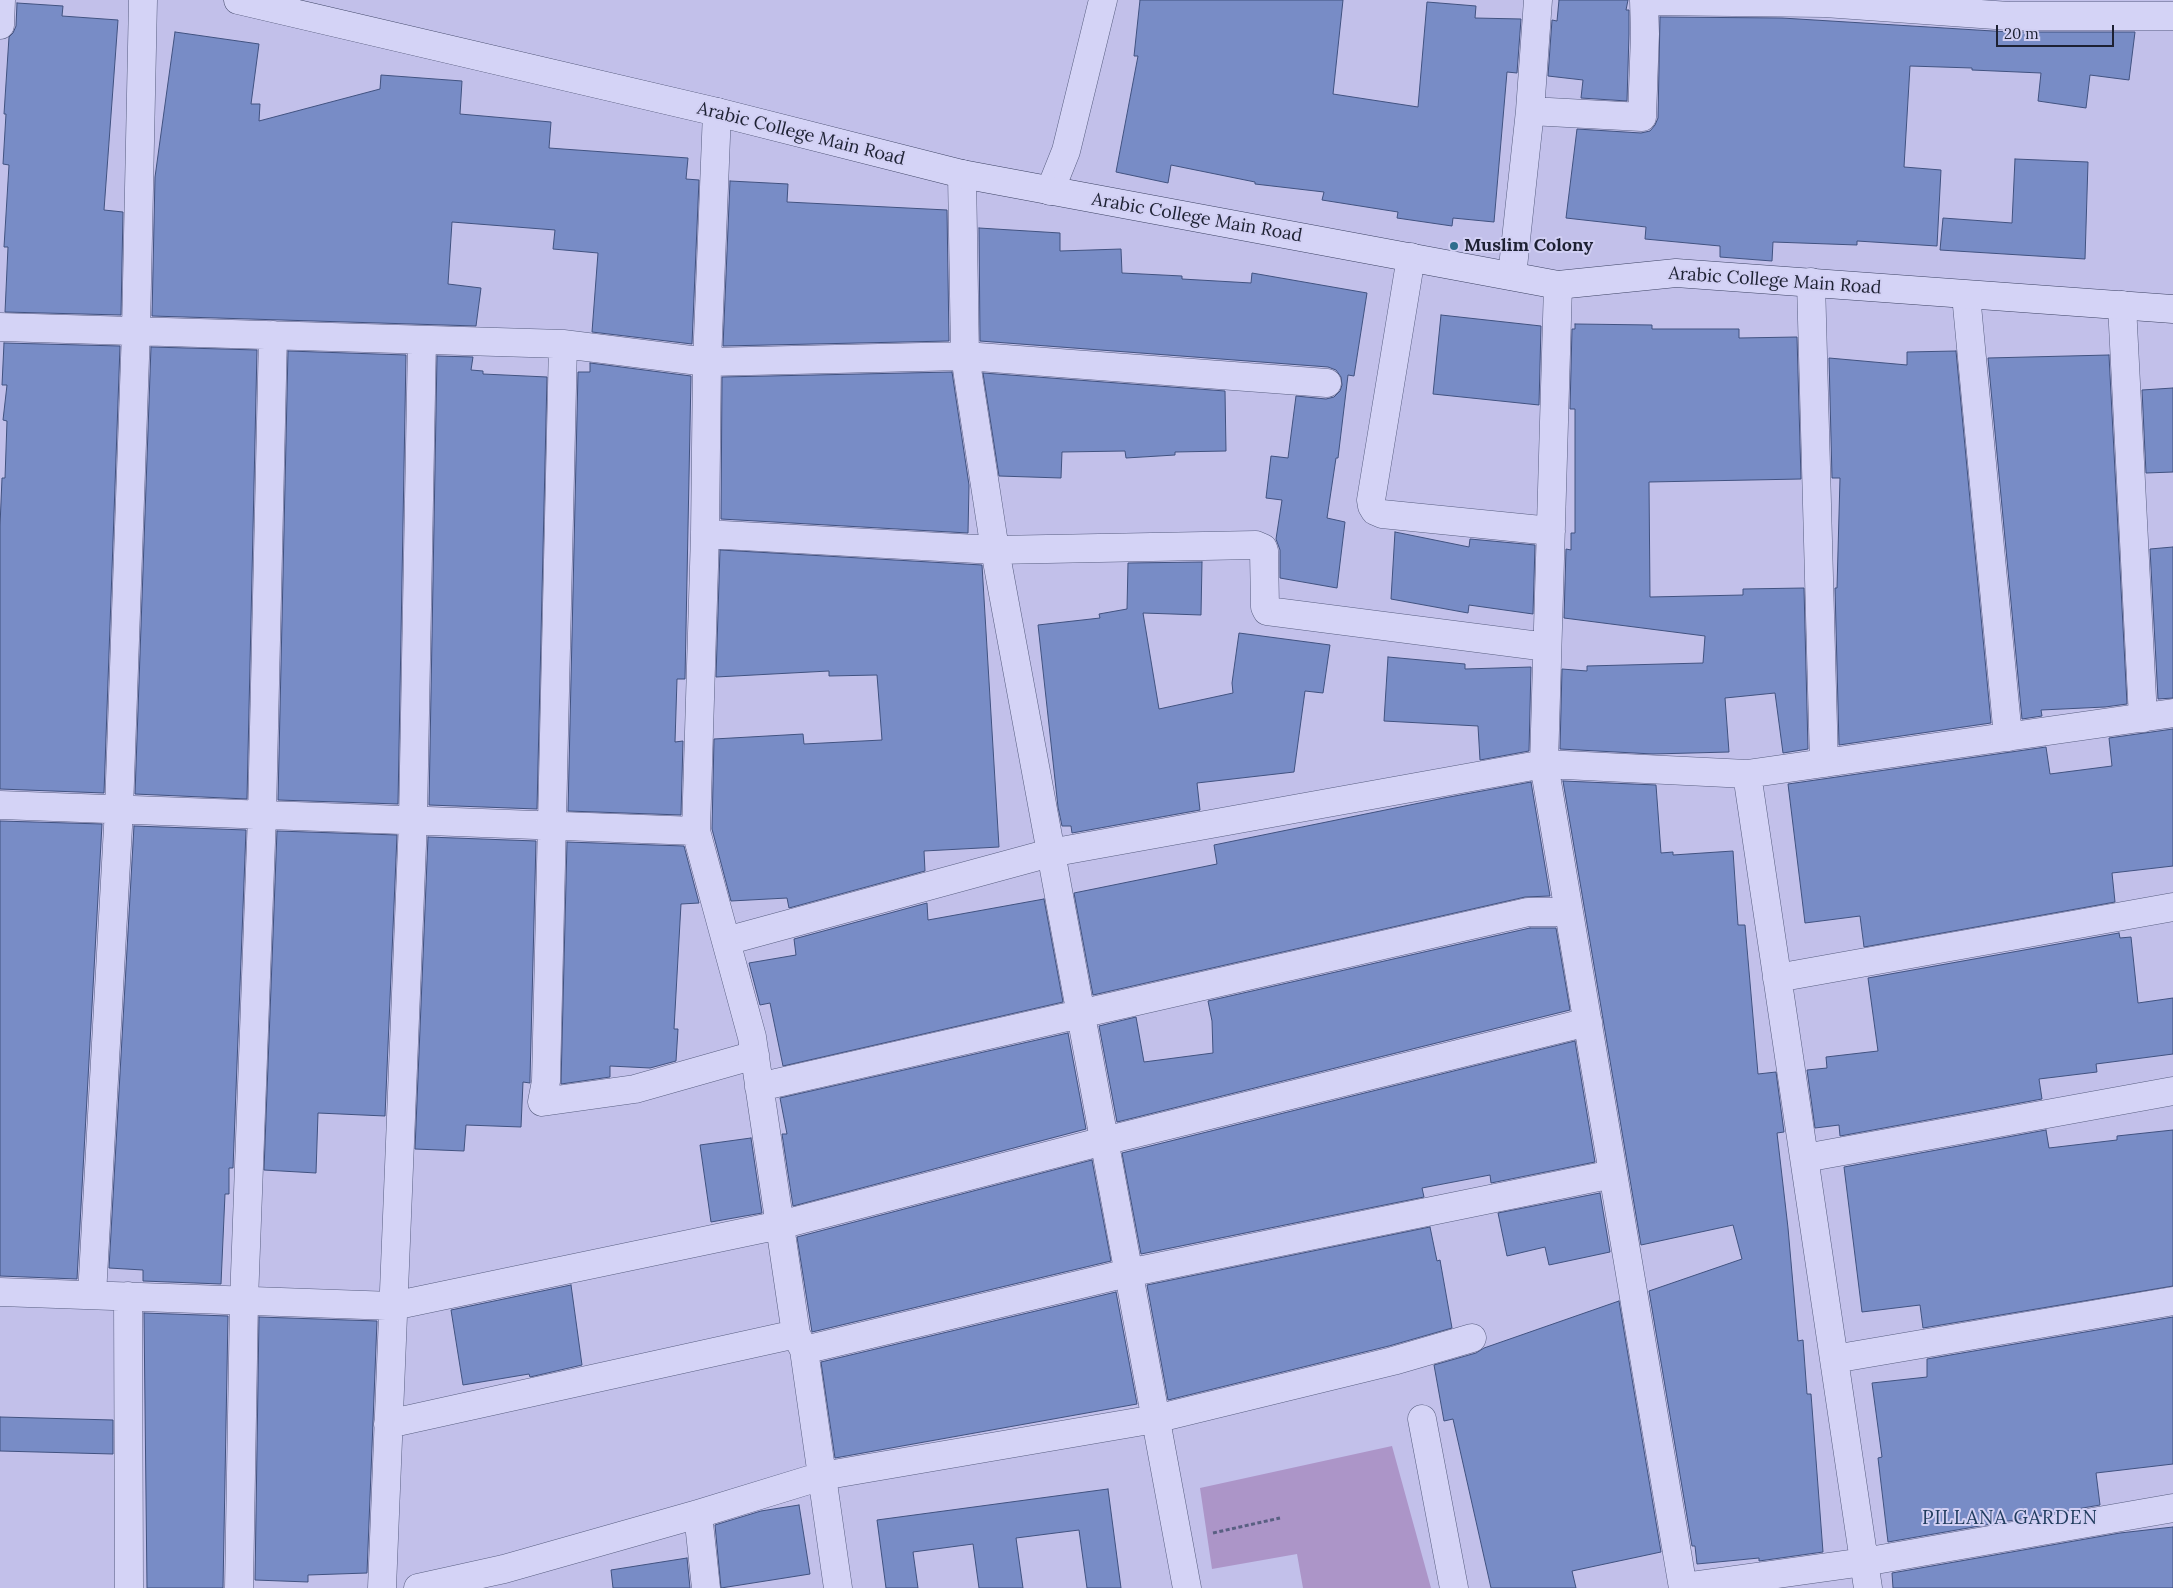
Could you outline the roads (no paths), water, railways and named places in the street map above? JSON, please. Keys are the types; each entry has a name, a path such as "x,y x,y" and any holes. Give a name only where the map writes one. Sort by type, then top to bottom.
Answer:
{"street":[{"path":"0,25 1,0"},
{"path":"92,1294 120,809 136,330 144,0"},
{"name":"Arabic College Main Road","path":"238,0 717,112 962,174 1558,285 1676,273 2173,308"},
{"path":"1050,191 1066,151 1104,0"},
{"path":"1512,276 1530,111 1538,0"},
{"path":"1530,111 1642,117 1645,34 1644,0 1969,6 2009,16 2173,16"},
{"path":"717,112 707,362 705,534 696,831 752,1037 838,1588"},
{"path":"962,174 965,356 995,550 1187,1588"},
{"path":"1411,257 1371,500 1372,506 1375,511 1382,514 1551,531"},
{"path":"1811,282 1824,764"},
{"path":"1558,285 1544,764 1683,1587 1866,1575 2173,1508"},
{"path":"1966,294 2008,737"},
{"path":"2122,305 2143,718"},
{"path":"0,327 563,344 707,362 965,356 1326,383"},
{"path":"239,1588 244,1301 262,815 273,335"},
{"path":"382,1588 413,820 422,340"},
{"path":"563,344 546,1081 542,1102 635,1089 755,1056"},
{"path":"705,534 995,550 1256,545 1263,548 1264,551 1265,607 1267,611 1548,647"},
{"path":"726,941 1050,853 1544,764 1746,774 2173,713"},
{"path":"1746,774 1866,1575"},
{"path":"0,805 696,831"},
{"path":"1777,978 2173,907"},
{"path":"759,1087 1080,1012 1528,912 1569,912"},
{"path":"0,1292 393,1306 780,1225 1104,1142 1588,1022"},
{"path":"1805,1158 2173,1091"},
{"path":"388,1424 800,1342 1613,1174"},
{"path":"128,1296 130,1588"},
{"path":"1834,1359 2173,1301"},
{"path":"418,1588 505,1579 698,1514 822,1476 1155,1419 1393,1361 1472,1338"},
{"path":"1422,1420 1454,1588"},
{"path":"698,1514 706,1588"}],"place":[{"name":"Muslim Colony","path":"1454,246"}],"district":[{"name":"PILLANA GARDEN","path":"2010,1519"}]}
